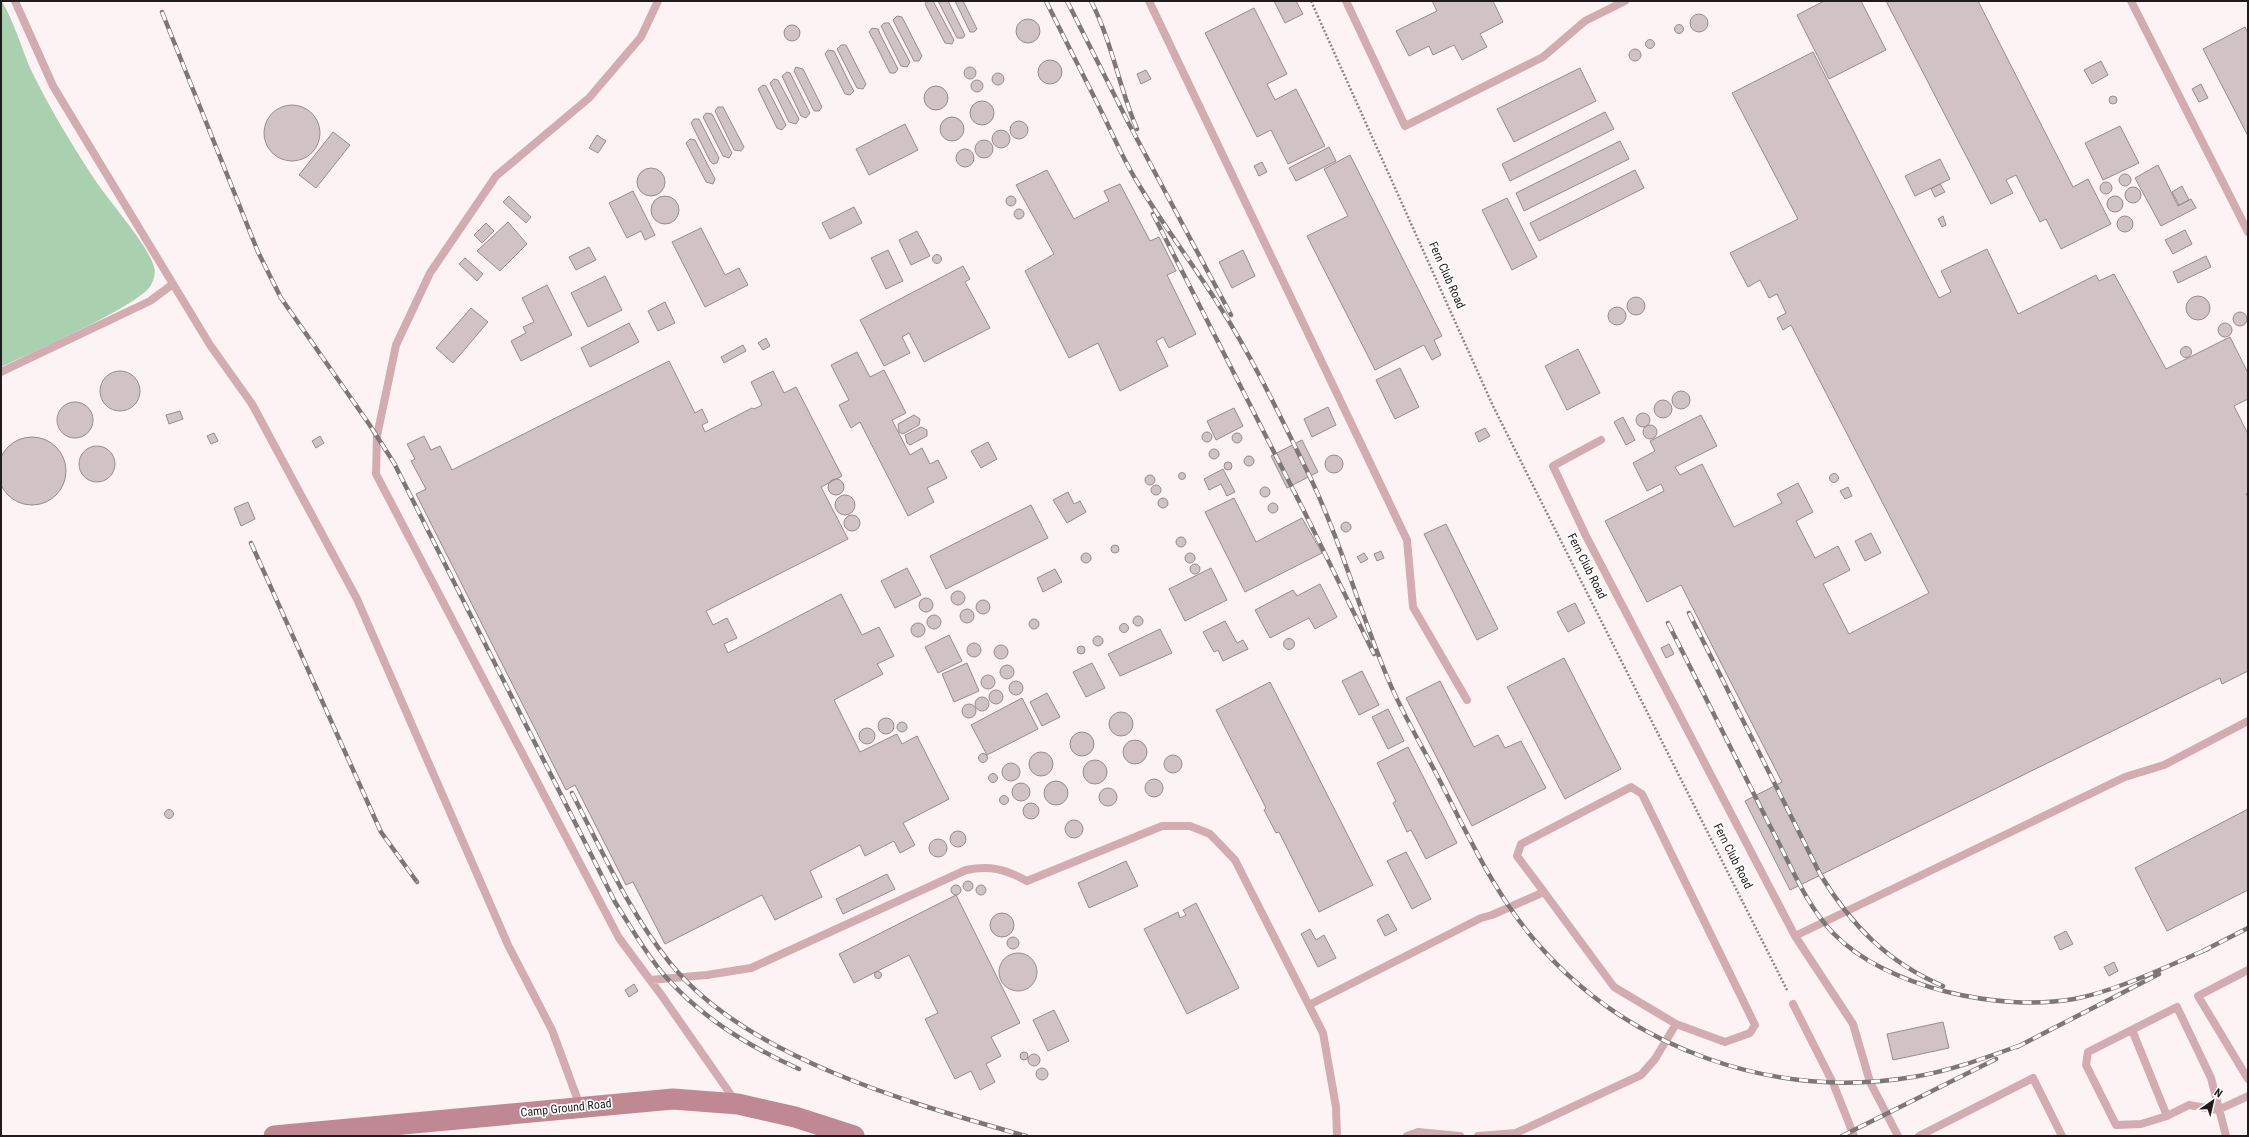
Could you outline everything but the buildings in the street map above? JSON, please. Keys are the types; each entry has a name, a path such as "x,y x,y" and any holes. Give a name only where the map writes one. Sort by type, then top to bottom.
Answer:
{"street":[{"name":"Camp Ground Road","path":"274,1136 580,1106 673,1099 738,1104 795,1117 854,1136"}],"lane":[{"path":"15,1 53,86 210,345 256,410 357,599 508,945 552,1030 580,1106"},
{"path":"658,1 641,37 589,98 496,176 430,273 396,345 377,436 376,474 619,938 738,1104"},
{"path":"1149,1 1407,540 1413,607 1467,700"},
{"path":"1346,1 1405,126 1543,57 1585,21 1625,1"},
{"path":"2131,1 2248,232"},
{"path":"1,372 150,301 173,284"},
{"path":"1601,440 1553,466 1586,536 1795,936 1853,1024 1870,1082 1898,1136"},
{"path":"1795,936 2125,777 2164,765 2248,721"},
{"path":"1631,787 1642,794 1755,1025 1750,1033 1725,1042 1676,1024 1614,986 1517,856 1521,844 1631,787"},
{"path":"650,980 707,975 751,968 966,870 983,866 1011,872 1026,880 1162,826 1190,826 1210,834 1235,860 1323,1033 1336,1107 1337,1136"},
{"path":"1309,1005 1481,918 1492,915 1544,892"},
{"path":"2248,970 2198,996 2248,1079"},
{"path":"1793,1004 1833,1083 1854,1136"},
{"path":"2226,1136 2218,1110 2211,1078 2177,1007 2088,1052 2086,1065 2116,1125 2141,1124 2167,1116 2189,1105 2218,1110 2248,1096"},
{"path":"1478,1136 1516,1134 1641,1075 1655,1059 1676,1024"},
{"path":"2132,1030 2167,1116"},
{"path":"1919,1136 2033,1078 2062,1136"},
{"path":"1407,1136 1418,1132 1460,1136"}],"path":[{"name":"Fern Club Road","path":"1311,1 1493,406 1793,1004"}],"green space":[{"path":"1,1 13,23 31,70 68,138 99,186 144,247 151,258 155,272 151,285 143,294 127,305 82,329 1,367"}],"railway":[{"path":"1046,1 1132,173 1156,212 1220,307 1267,390 1321,502 1378,654 1399,704 1495,885 1508,905 1537,943 1574,980 1616,1012 1660,1038 1708,1059 1758,1073 1809,1081 1861,1082 1913,1077 1954,1068 2021,1045"},
{"path":"1067,1 1129,124 1231,315"},
{"path":"1091,1 1105,32 1125,97 1137,129"},
{"path":"162,12 258,252 281,298 369,424 394,463 615,902 638,940 651,958 665,976 694,1005 710,1018 744,1041 799,1069"},
{"path":"1153,214 1306,515 1374,654"},
{"path":"251,543 381,832 417,882"},
{"path":"1689,613 1820,874 1844,910 1872,940 1888,953 1905,966 1943,986"},
{"path":"1668,623 1806,896 1823,922 1833,933 1856,952 1883,968 1913,981 1946,992 2013,1002 2045,1002 2074,999 2107,990 2208,949"},
{"path":"572,793 617,881 642,923 670,963 702,996 742,1026 786,1051 834,1073 933,1109 1026,1136"},
{"path":"2203,951 2248,928"},
{"path":"2017,1047 2159,974"},
{"path":"1842,1136 1996,1059"}]}
